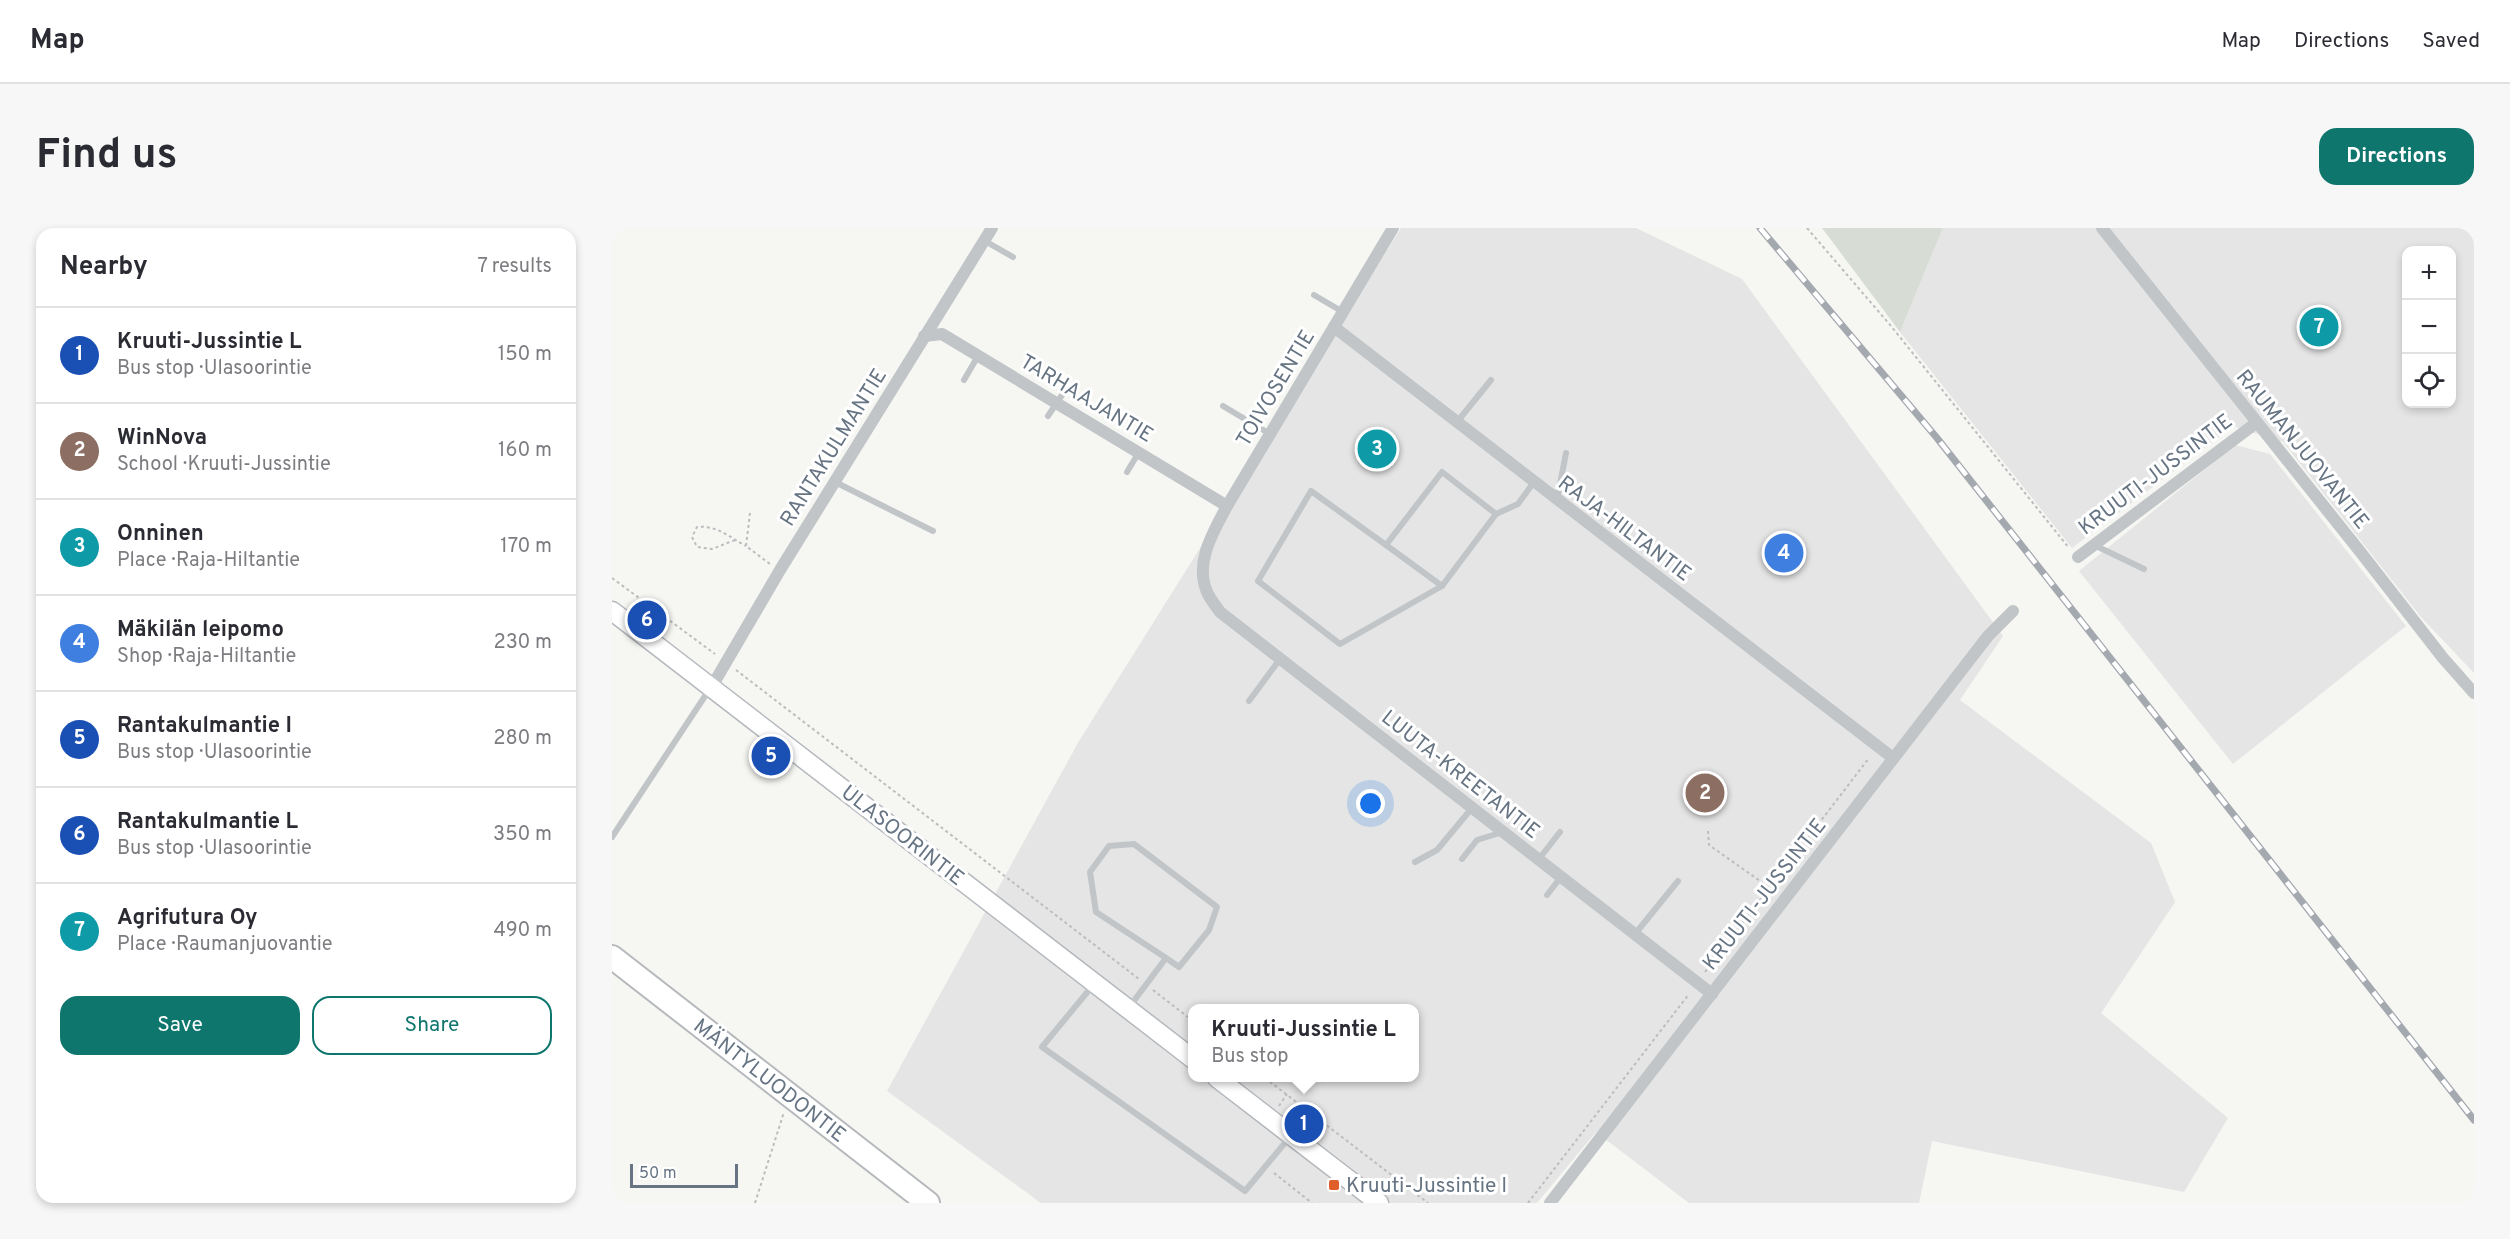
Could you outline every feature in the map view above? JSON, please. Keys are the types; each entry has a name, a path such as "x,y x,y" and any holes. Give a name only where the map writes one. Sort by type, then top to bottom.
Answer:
{"highway":[{"name":"MÄNTYLUODONTIE","path":"612,957 928,1203"}],"street":[{"name":"RANTAKULMANTIE","path":"711,688 780,570 992,228"},
{"name":"TOIVOSENTIE","path":"1202,572 1207,546 1227,506 1393,228"},
{"name":"RAUMANJUOVANTIE","path":"2102,228 2443,658 2474,693"},
{"name":"RAJA-HILTANTIE","path":"1334,327 1893,759"},
{"name":"TARHAAJANTIE","path":"924,336 942,334 1227,506"},
{"name":"KRUUTI-JUSSINTIE","path":"2078,557 2256,423"},
{"name":"LUUTA-KREETANTIE","path":"1202,572 1207,591 1220,612 1712,994"},
{"name":"ULASOORINTIE","path":"612,611 1188,1055"},
{"name":"KRUUTI-JUSSINTIE","path":"1550,1203 1988,636 2013,611"},
{"path":"1223,1082 1379,1203"}],"lane":[{"path":"984,240 1013,257"},
{"path":"1314,295 1343,312"},
{"path":"964,380 979,356"},
{"path":"1456,422 1491,380"},
{"path":"1048,416 1064,392"},
{"path":"1223,406 1270,434"},
{"path":"1127,472 1139,451"},
{"path":"1557,500 1566,453"},
{"path":"1386,545 1442,472 1496,514"},
{"path":"835,482 933,531"},
{"path":"1442,586 1311,491 1258,580 1340,644 1442,586 1496,514 1518,504 1534,482"},
{"path":"2094,544 2144,568"},
{"path":"1249,701 1280,658"},
{"path":"612,837 711,688"},
{"path":"1415,862 1437,850 1472,808"},
{"path":"1462,859 1477,840 1504,832"},
{"path":"1539,859 1560,832"},
{"path":"1134,844 1217,907 1209,930 1179,967 1166,958 1096,912 1090,872 1109,846 1134,844"},
{"path":"1547,895 1561,877"},
{"path":"1635,934 1678,881"},
{"path":"1128,1009 1166,958"},
{"path":"1094,983 1042,1047 1245,1191 1292,1135"}],"path":[{"path":"1807,228 1891,326 2078,557"},
{"path":"746,546 750,513"},
{"path":"735,540 712,549 697,547 692,537 697,527 711,526 746,546 780,570"},
{"path":"612,578 725,661 1188,1018"},
{"path":"1708,831 1709,845 1770,888"},
{"path":"1271,1082 1428,1203"},
{"path":"1287,1094 1278,1106 1287,1112"},
{"path":"755,1203 790,1095"},
{"path":"1266,1167 1311,1203"}],"shaded area":[{"path":"1401,228 1636,228 1742,279 2003,636 1960,700 2151,843 2175,902 2101,1013 2228,1118 2184,1192 1932,1141 1919,1203 1689,1203 1596,1132 1537,1203 1041,1203 887,1091 1079,741"},
{"path":"1822,228 1943,228 1900,332"},
{"path":"1943,228 2474,228 2474,673 2421,617 2283,442 2233,426 2072,548 1900,332"},
{"path":"2235,445 2270,454 2406,626 2233,764 2079,571"}],"railway":[{"path":"1760,228 1937,438 2474,1120"}],"place":[{"name":"Agrifutura Oy","path":"2319,327"},
{"name":"Onninen","path":"1377,449"},
{"name":"Mäkilän leipomo","path":"1784,553"},
{"name":"Rantakulmantie L","path":"647,620"},
{"name":"Rantakulmantie I","path":"771,756"},
{"name":"WinNova","path":"1705,793"},
{"name":"Kruuti-Jussintie L","path":"1304,1124"},
{"name":"Kruuti-Jussintie I","path":"1334,1185"}]}
